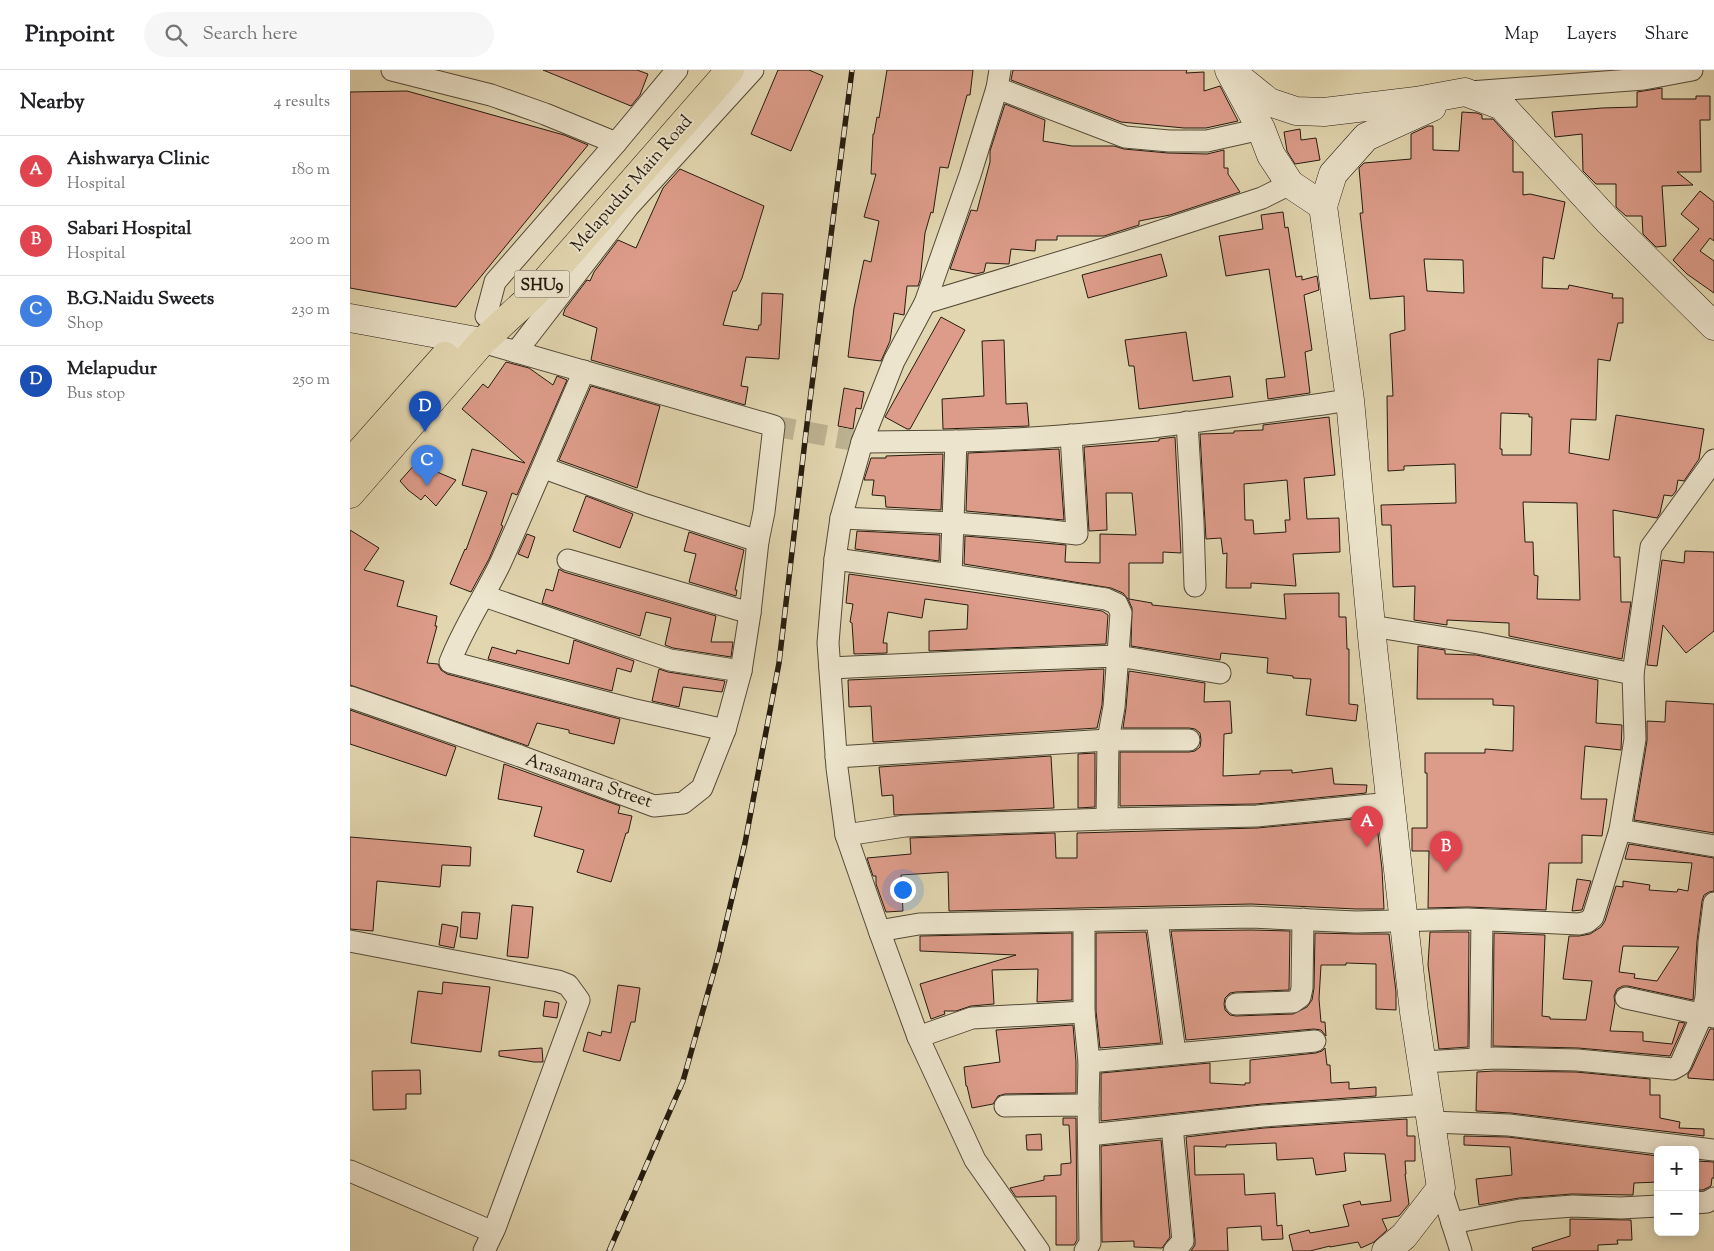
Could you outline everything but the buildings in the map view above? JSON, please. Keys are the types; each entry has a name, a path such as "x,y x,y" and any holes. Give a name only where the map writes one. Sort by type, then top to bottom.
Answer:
{"main road":[{"name":"Melapudur Main Road","path":"350,463 520,284 704,70"},
{"name":"Melapudur Main Road","path":"350,494 476,332 534,294 730,70"}],"street":[{"path":"392,70 491,95 545,114 616,143"},
{"path":"476,332 495,282 677,70"},
{"path":"516,352 628,206 753,70"},
{"path":"1229,70 1269,102 1296,111 1324,112 1416,101 1465,92 1644,80 1692,70"},
{"path":"1229,70 1261,129 1271,155 1290,184 1323,206"},
{"path":"1039,1251 975,1160 918,1037 846,835 836,757 828,644 835,559 841,518 862,442 894,361 925,303 970,175 998,79 1125,137 1169,141 1207,141 1261,129"},
{"path":"1460,1251 1441,1188 1422,1062 1404,920 1371,626 1350,400 1323,206 1333,174 1366,137 1465,92 1502,106 1608,221 1714,326"},
{"path":"925,303 1158,232 1262,198 1290,184"},
{"path":"350,318 476,332 516,352 584,371 544,468 484,596 456,646 450,662 726,730"},
{"name":"Arasamara Street","path":"350,697 520,756 654,806 683,803 702,788 726,730 741,671 750,614 758,541 764,512 774,426 584,371"},
{"path":"862,442 992,440 1071,435 1187,422 1350,400"},
{"path":"1187,422 1194,522 1195,586"},
{"path":"841,518 954,523 1077,534 1071,435"},
{"path":"951,575 956,441"},
{"path":"880,933 884,930 919,924 1251,917 1356,922 1482,920 1579,924 1587,922 1593,917 1620,830 1635,738 1633,674 1651,547 1714,460"},
{"path":"544,468 646,505 758,541"},
{"path":"835,559 1106,599 1117,604 1121,614 1114,707 1108,740 1107,818"},
{"path":"568,560 750,614"},
{"path":"484,596 670,660 741,671"},
{"path":"1371,626 1478,643 1633,674"},
{"path":"830,668 979,660 1118,656 1220,673"},
{"path":"836,757 1108,740 1189,740"},
{"path":"846,835 905,826 1107,818 1257,816 1391,803"},
{"path":"1620,830 1714,846"},
{"path":"1422,1062 1480,1059 1577,1060 1674,1069 1680,1065 1708,1016 1706,997 1709,942 1714,903"},
{"path":"1236,1004 1293,1002 1300,997 1302,988 1303,919"},
{"path":"1157,920 1176,1053"},
{"path":"1480,1059 1482,920"},
{"path":"1084,922 1084,1012 1089,1062 1090,1243 1085,1251"},
{"path":"350,941 558,981 568,985 579,1000 488,1242 350,1171"},
{"path":"1626,998 1708,1016"},
{"path":"918,1037 972,1018 1084,1012"},
{"path":"1089,1062 1315,1041"},
{"path":"1005,1106 1088,1104"},
{"path":"1089,1135 1263,1116 1430,1113 1714,1150"},
{"path":"1172,1126 1183,1241 1174,1251"},
{"path":"1386,1251 1404,1236 1441,1188"},
{"path":"1699,1203 1708,1202 1714,1198"},
{"path":"1452,1223 1520,1210 1573,1206 1620,1208 1654,1206"}],"tunnel":[{"path":"774,426 862,442"}],"railway":[{"path":"609,1251 683,1081 718,957 745,843 779,663 852,70"}],"place":[{"name":"Melapudur","path":"425,432"},
{"name":"B.G.Naidu Sweets","path":"427,486"},
{"name":"Aishwarya Clinic","path":"1367,847"},
{"name":"Sabari Hospital","path":"1446,872"}]}
